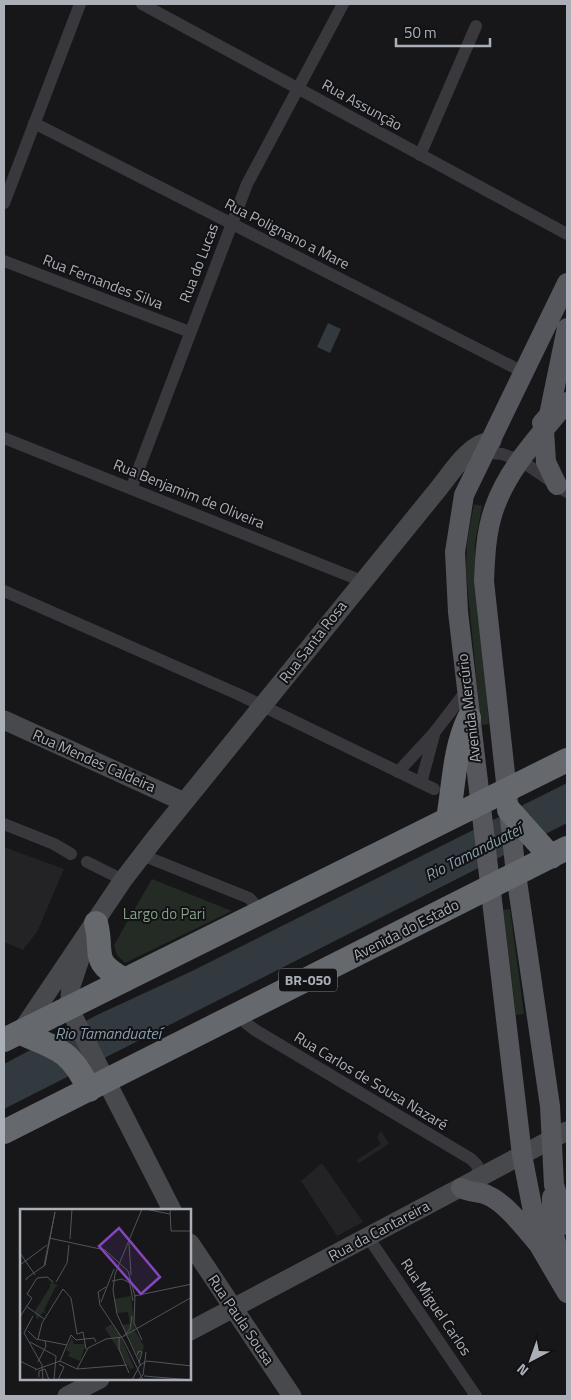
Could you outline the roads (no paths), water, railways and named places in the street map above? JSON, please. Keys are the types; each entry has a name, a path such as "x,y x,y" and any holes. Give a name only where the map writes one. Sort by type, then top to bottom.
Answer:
{"highway":[{"path":"448,818 460,738 469,718"},
{"path":"19,1037 72,1013 124,980 448,818 508,800 567,760"},
{"path":"508,800 552,849"},
{"name":"Avenida do Estado","path":"4,1132 96,1081 240,1014 490,888 515,864 552,849"},
{"path":"96,923 102,963 106,968 124,980"},
{"path":"19,1037 69,1057 79,1069 96,1081"}],"main road":[{"name":"Avenida Mercúrio","path":"540,1247 522,1156 469,718 458,612 455,552 464,496 483,448 525,373 567,283"},
{"path":"562,488 546,462 539,428 549,414 567,328"},
{"name":"Avenida Mercúrio","path":"554,1185 560,1134 515,864 484,581 486,542 494,509 506,480 539,435 567,402"},
{"path":"554,1185 567,1225"},
{"path":"554,1185 552,1226 567,1283"},
{"path":"461,1188 469,1193 492,1197 506,1209 540,1247 567,1293"}],"street":[{"path":"4,202 80,4"},
{"name":"Rua Assunção","path":"142,4 567,234"},
{"name":"Rua do Lucas","path":"131,489 247,184 343,4"},
{"path":"420,155 476,26"},
{"name":"Rua Polignano a Mare","path":"34,123 525,373"},
{"name":"Rua Fernandes Silva","path":"4,261 190,332"},
{"name":"Rua Benjamim de Oliveira","path":"4,438 362,581"},
{"path":"483,448 520,460 562,488"},
{"name":"Rua Santa Rosa","path":"142,855 362,581 483,448"},
{"path":"4,591 262,705 434,788"},
{"path":"398,772 434,733 467,690"},
{"name":"Rua Mendes Caldeira","path":"4,720 184,802"},
{"path":"421,783 434,733"},
{"path":"4,824 54,844 71,854"},
{"path":"19,1037 123,880 142,855 249,898 262,912"},
{"path":"87,862 123,880"},
{"path":"96,923 93,936 82,954 75,973 72,1013 96,1081 171,1209"},
{"name":"Rua Carlos de Sousa Nazaré","path":"240,1014 246,1023 255,1030 472,1159 477,1165 479,1178"},
{"name":"Rua da Cantareira","path":"191,1330 522,1156 560,1134"},
{"name":"Rua Miguel Carlos","path":"368,1237 476,1396"},
{"name":"Rua Paula Sousa","path":"191,1244 292,1396"},
{"path":"67,1396 98,1380"}],"water":[{"path":"328,323 341,329 330,353 317,347"},
{"name":"Rio Tamanduateí","path":"567,783 567,823 4,1109 4,1064 97,1015 190,972"}],"park label":[{"name":"Largo do Pari","path":"164,914"}]}
